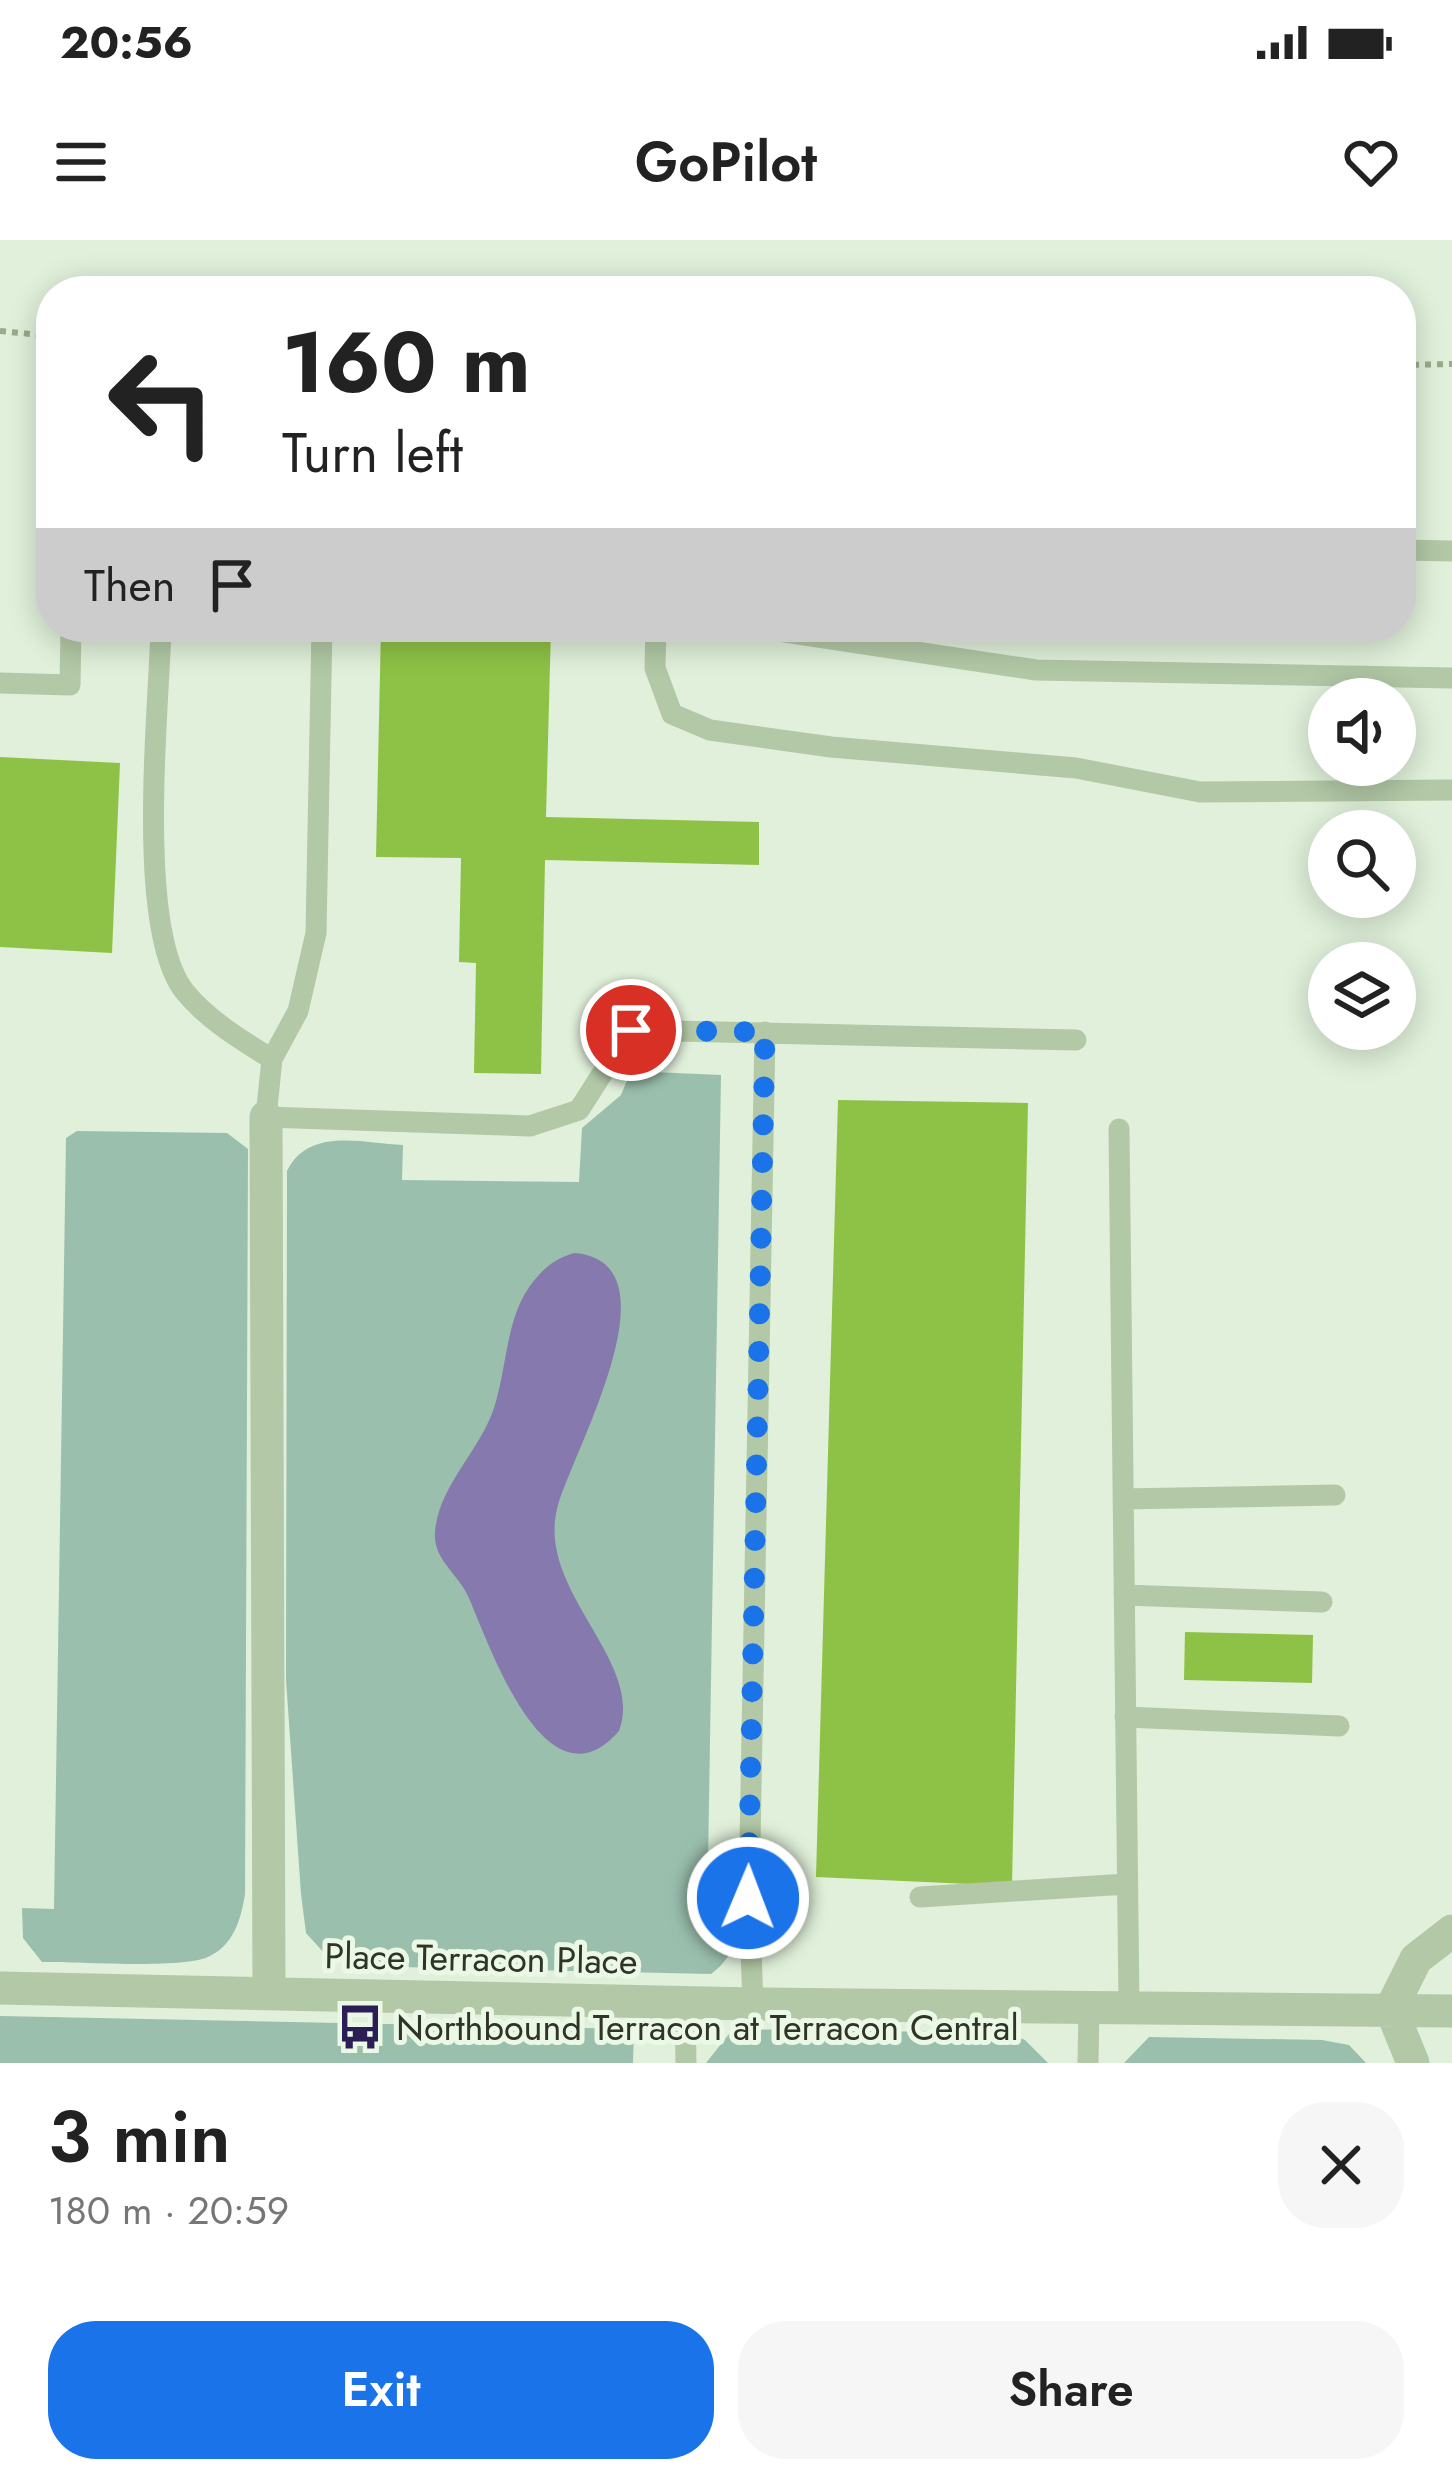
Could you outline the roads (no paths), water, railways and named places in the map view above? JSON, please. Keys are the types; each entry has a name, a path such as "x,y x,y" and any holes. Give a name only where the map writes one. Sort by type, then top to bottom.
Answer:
{"street":[{"path":"266,1118 269,1992"},
{"path":"1413,2063 1391,2009 1416,1960 1452,1931"},
{"name":"Place Terracon Place","path":"0,1988 753,2004 1452,2011"}],"lane":[{"path":"1416,550 1452,551"},
{"path":"0,683 70,685 71,642"},
{"path":"161,642 155,896 161,945 183,990 230,1034 272,1059"},
{"path":"322,642 316,932 298,1011 272,1059 266,1118 530,1126 579,1110 631,1030 1076,1040"},
{"path":"656,642 656,668 672,714 710,730 831,747 1076,768 1200,792 1452,790"},
{"path":"851,642 1036,670 1452,678"},
{"path":"753,2004 748,1898 765,1032"},
{"path":"1119,1129 1129,2007"},
{"path":"1123,1498 1335,1495"},
{"path":"1124,1594 1322,1602"},
{"path":"1125,1718 1339,1726"},
{"path":"920,1897 1127,1884"},
{"path":"686,2002 686,2063"},
{"path":"1088,2063 1089,2007"}],"place":[{"name":"Northbound Terracon at Terracon Central","path":"360,2027"}]}
